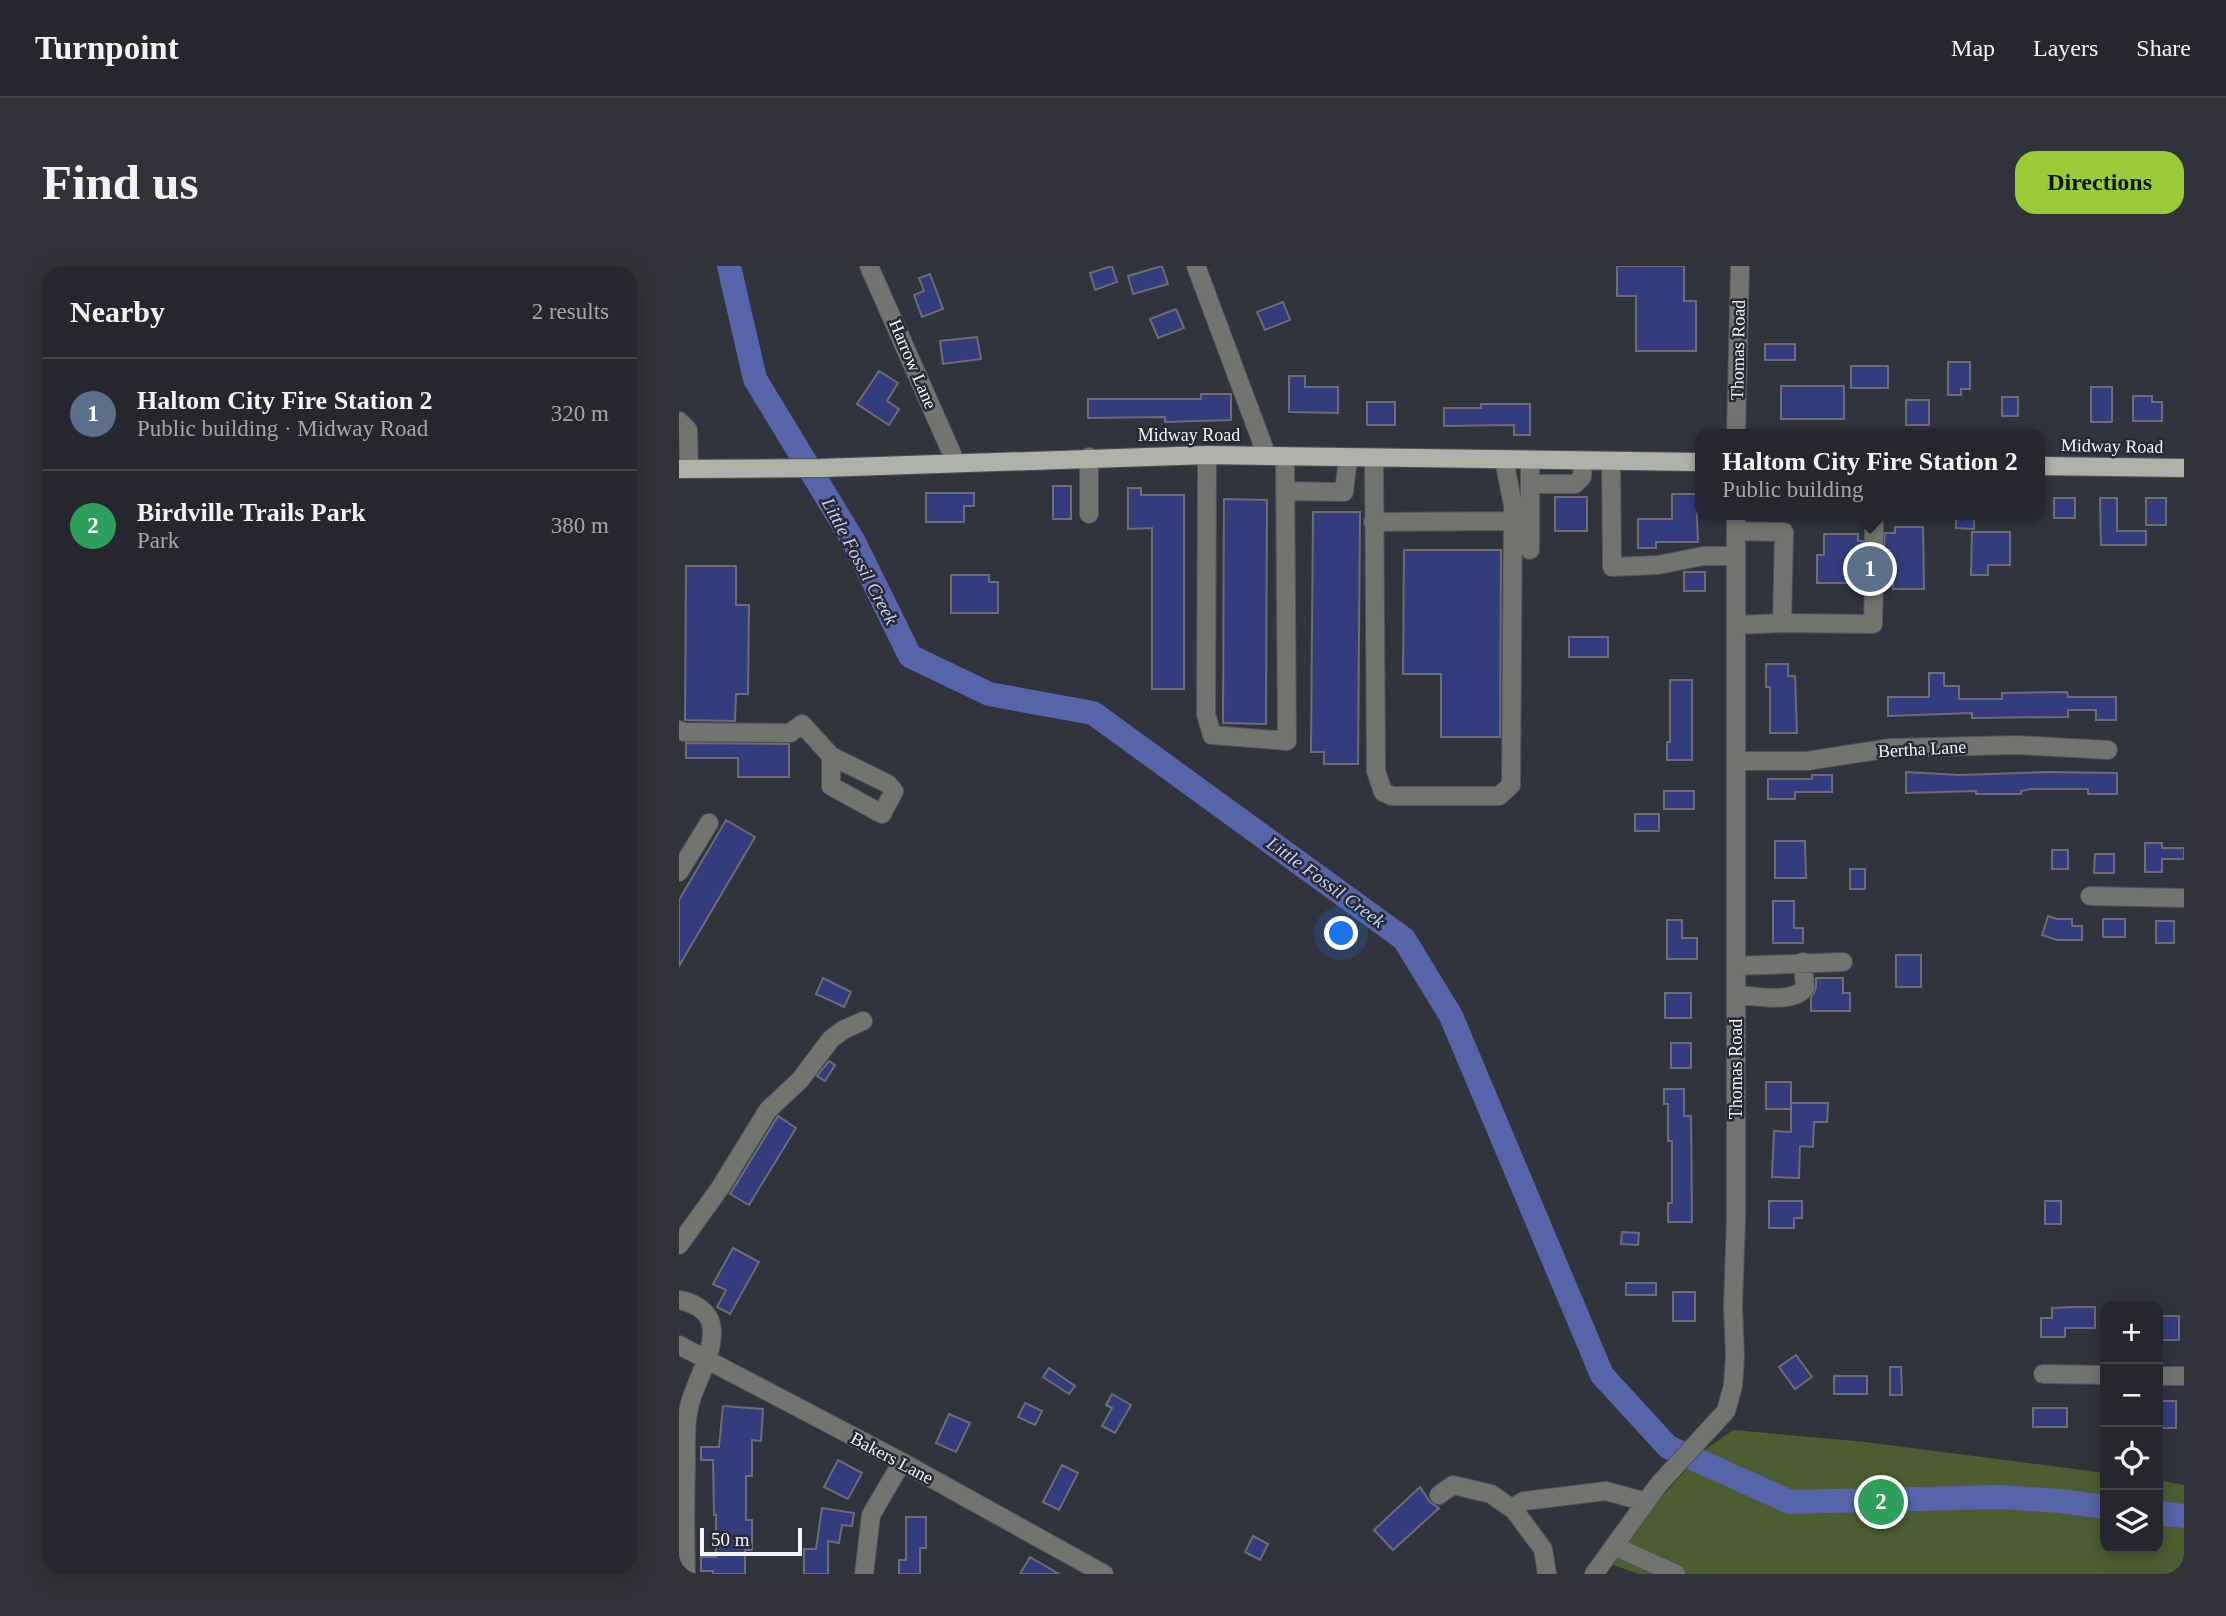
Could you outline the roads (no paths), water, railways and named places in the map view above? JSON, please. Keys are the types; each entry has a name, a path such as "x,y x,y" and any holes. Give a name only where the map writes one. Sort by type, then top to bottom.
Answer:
{"main road":[{"name":"Midway Road","path":"684,469 1206,455 1695,462"},
{"name":"Midway Road","path":"2045,467 2184,468"}],"street":[{"name":"Harrow Lane","path":"869,266 956,463"},
{"path":"1196,266 1276,456 1285,491 1287,741 1212,735 1206,714 1206,455"},
{"name":"Thomas Road","path":"1736,429 1740,266"},
{"path":"679,421 688,430 684,469"},
{"path":"1089,457 1089,514"},
{"path":"1285,491 1344,492 1348,458"},
{"path":"1374,458 1376,771 1384,792 1392,796 1499,796 1511,785 1513,505 1504,460"},
{"path":"1530,461 1530,550"},
{"path":"1530,480 1535,484 1575,484 1582,477 1583,461"},
{"path":"1611,461 1612,567 1658,565 1703,556 1736,556"},
{"path":"1874,520 1874,541"},
{"path":"1373,522 1513,522"},
{"path":"1736,523 1784,532 1782,623"},
{"name":"Thomas Road","path":"1594,1574 1667,1475 1726,1411 1733,1386 1737,995 1736,523"},
{"path":"1737,625 1873,624 1874,583"},
{"path":"679,730 790,733 802,724 831,756"},
{"name":"Bertha Lane","path":"1737,761 1807,761 1891,748 2017,745 2108,750"},
{"path":"679,872 709,823"},
{"path":"2090,896 2184,898"},
{"path":"1737,995 1790,997 1800,994 1805,988 1803,962"},
{"path":"1737,966 1843,962"},
{"path":"679,1245 720,1188 768,1110 800,1080 831,1039 863,1021"},
{"path":"679,1300 697,1306 708,1316 712,1336 688,1407 682,1526 686,1574"},
{"name":"Bakers Lane","path":"679,1345 902,1462 1096,1572"},
{"path":"2043,1374 2100,1375"},
{"path":"2163,1376 2184,1376"},
{"path":"864,1574 871,1515 902,1462"},
{"path":"1439,1495 1453,1485 1467,1487 1491,1494 1512,1508 1543,1549 1547,1574"},
{"path":"1512,1508 1524,1501 1605,1491 1646,1502"},
{"path":"1614,1546 1676,1574"}],"waterway":[{"name":"Little Fossil Creek","path":"729,266 755,379 854,542 910,656 989,694 1093,713 1404,939 1451,1016 1602,1375 1668,1447 1790,1502 2001,1497 2100,1506"},
{"name":"Little Fossil Creek","path":"2163,1514 2184,1516"}],"tunnel":[{"path":"1874,541 1874,583"}],"place":[{"name":"Haltom City Fire Station 2","path":"1870,569"},
{"name":"Birdville Trails Park","path":"1881,1502"}]}
